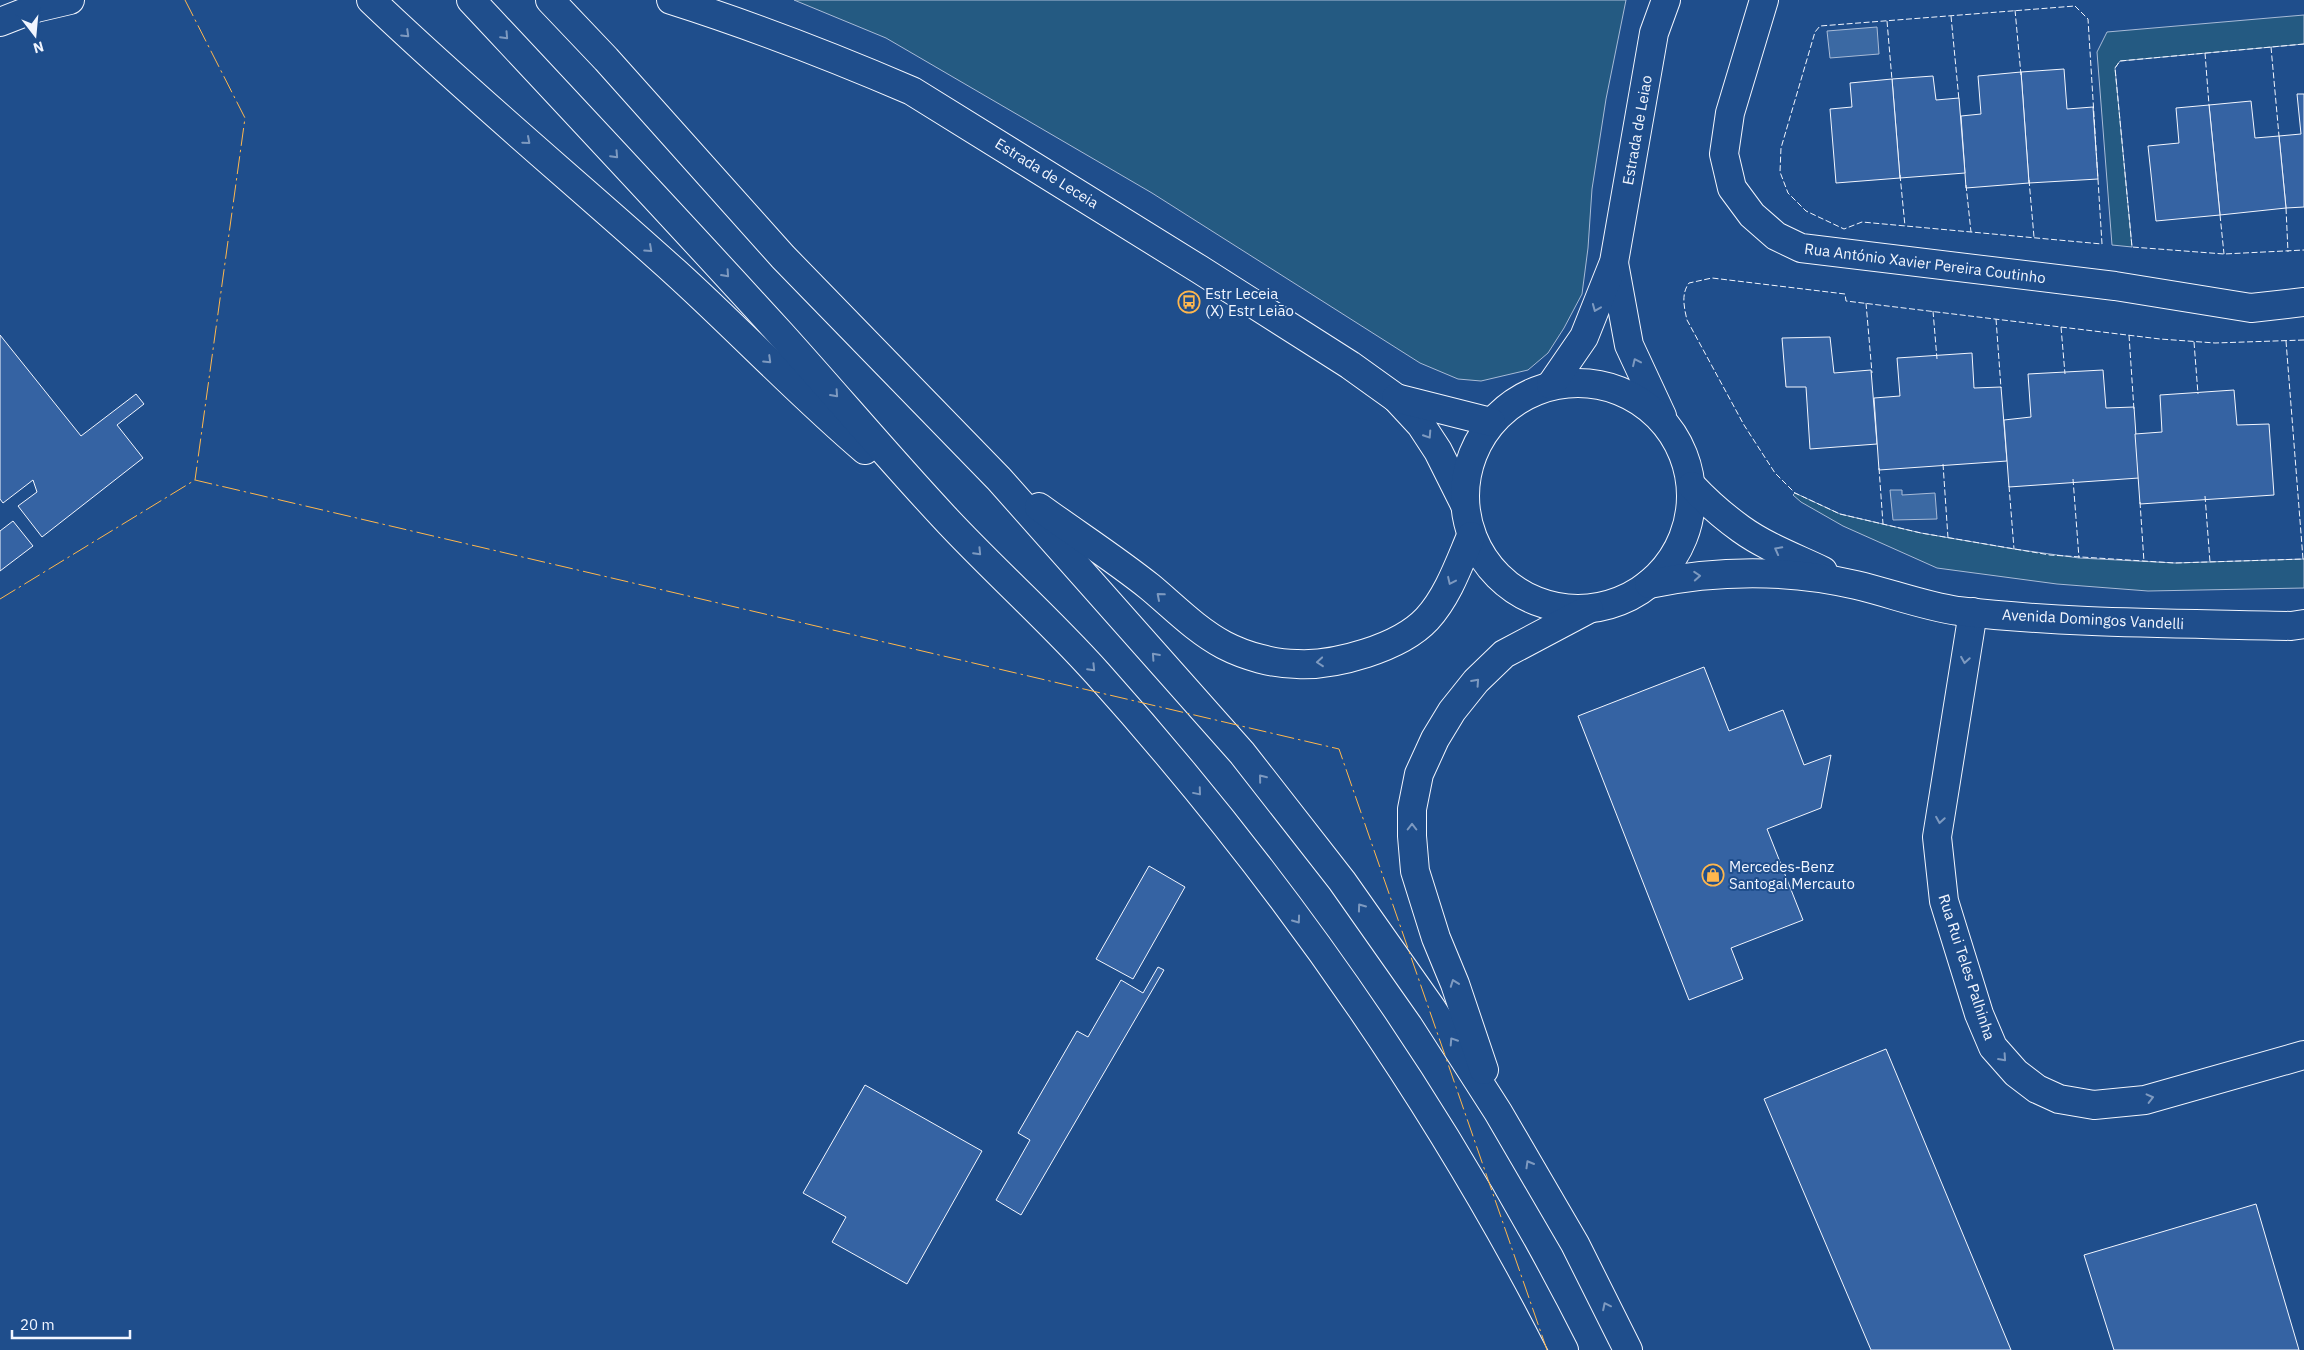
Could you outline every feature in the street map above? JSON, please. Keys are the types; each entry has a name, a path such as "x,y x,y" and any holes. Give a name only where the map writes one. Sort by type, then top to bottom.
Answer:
{"main road":[{"path":"0,22 36,8 70,0"},
{"path":"370,0 429,56 591,196 713,306 830,420 944,517"},
{"path":"471,0 739,288 944,517 1095,671 1166,753 1265,876 1363,1009 1494,1218 1564,1350"},
{"path":"550,0 606,59 783,257 1000,479 1242,753 1300,826 1432,1009 1498,1112 1575,1244 1628,1350"},
{"name":"Estrada de Leceia","path":"671,0 863,70 912,91 1183,258 1350,365 1396,398 1421,424 1438,451 1464,503"},
{"name":"Estrada de Leiao","path":"1551,385 1584,337 1614,262 1654,33 1666,0"},
{"name":"Rua António Xavier Pereira Coutinho","path":"1764,0 1730,113 1724,154 1732,188 1752,215 1776,236 1801,248 2115,286 2251,308 2304,302"},
{"name":"Estrada de Leiao","path":"1614,262 1629,346 1665,422"},
{"path":"1582,382 1613,387 1641,401 1665,422 1683,452 1692,486 1691,514 1682,540 1669,565 1650,584 1631,596 1610,605 1589,609 1559,608 1530,600 1505,584 1485,562 1471,536 1464,503 1465,474 1475,446 1491,422 1518,399 1551,385 1582,382"},
{"name":"Estrada de Leceia","path":"1396,398 1491,422"},
{"path":"1000,479 1149,587 1194,627 1225,646 1260,658 1297,664 1332,661 1367,652 1399,639 1426,620 1444,595 1471,536"},
{"name":"Avenida Domingos Vandelli","path":"1692,486 1716,510 1743,530 1785,554 1854,584"},
{"name":"Avenida Domingos Vandelli","path":"1650,584 1684,577 1778,574 1854,584 1921,602 1973,612 2069,620 2291,626 2304,624"},
{"path":"1498,1112 1455,984 1436,938 1415,870 1412,809 1419,774 1435,739 1452,710 1476,681 1504,654 1589,609"},
{"name":"Rua Rui Teles Palhinha","path":"1973,612 1937,837 1944,901 1979,1014 1993,1047 2016,1074 2037,1089 2059,1099 2094,1105 2145,1100 2304,1055"}],"shaded area":[{"path":"794,0 1626,0 1606,99 1592,189 1588,248 1582,294 1548,353 1528,370 1481,381 1458,379 1420,363 1152,193 886,38"},
{"path":"2304,15 2304,44 2120,61 2115,68 2132,247 2112,245 2097,52 2107,32"},
{"path":"1877,27 1879,54 1830,58 1827,31"},
{"path":"1890,490 1902,490 1902,495 1935,493 1937,519 1893,520"},
{"path":"1795,493 1840,514 1921,533 2079,558 2175,563 2304,559 2304,588 2148,591 2057,584 1937,568 1843,526 1801,502 1793,495"}],"building":[{"path":"2064,69 2067,109 2093,107 2098,179 2029,183 2021,72"},
{"path":"2021,72 2029,183 1966,188 1961,116 1981,114 1978,76"},
{"path":"1933,76 1936,100 1959,98 1965,173 1900,178 1892,79"},
{"path":"1892,79 1900,178 1836,183 1830,109 1852,107 1850,83"},
{"path":"2297,94 2304,94 2304,207 2286,208 2279,136 2301,134"},
{"path":"2251,101 2255,138 2279,136 2286,208 2220,215 2209,105"},
{"path":"2209,105 2220,215 2156,221 2148,146 2179,143 2176,108"},
{"path":"0,335 81,436 136,394 144,404 117,425 143,458 42,537 18,506 37,492 33,480 3,503 0,499"},
{"path":"1830,337 1834,373 1871,370 1877,444 1810,449 1806,387 1786,387 1782,338"},
{"path":"1972,353 1974,388 2001,387 2007,461 1879,470 1874,398 1900,396 1897,358"},
{"path":"2103,370 2106,408 2134,407 2139,478 2009,487 2004,420 2031,417 2028,374"},
{"path":"2234,390 2237,425 2269,424 2274,495 2140,504 2135,434 2162,432 2160,395"},
{"path":"13,521 33,546 0,571 0,531"},
{"name":"Mercedes-Benz Santogal Mercauto","path":"1704,667 1729,731 1783,710 1804,765 1831,755 1821,808 1767,829 1803,920 1731,948 1743,979 1689,1000 1578,716"},
{"path":"1149,866 1185,887 1133,979 1096,959"},
{"path":"1158,967 1164,970 1021,1215 996,1200 1030,1140 1018,1133 1077,1031 1088,1037 1121,980 1143,993"},
{"path":"1886,1049 2011,1350 1871,1350 1764,1099"},
{"path":"865,1085 982,1151 907,1284 832,1242 846,1217 803,1193"},
{"path":"2256,1204 2299,1350 2114,1350 2084,1255"}],"fence":[{"path":"2075,6 2088,19 2102,244 1862,222 1844,229 1806,211 1788,193 1780,172 1781,148 1815,32 1820,26 2075,6"},
{"path":"2015,10 2021,75"},
{"path":"1951,16 1959,100"},
{"path":"1887,21 1892,80"},
{"path":"2304,44 2120,61 2115,68 2132,247 2224,254 2304,250"},
{"path":"2271,47 2279,136"},
{"path":"2205,53 2209,105"},
{"path":"1900,175 1905,226"},
{"path":"2029,180 2034,237"},
{"path":"1966,185 1971,232"},
{"path":"2286,208 2288,252"},
{"path":"2220,215 2224,254"},
{"path":"2304,340 2215,343 2160,339 1846,301 1845,294 1712,278 1689,283 1684,296 1687,320 1744,425 1775,473 1795,493 1840,514 1921,533 2050,555 2175,563 2304,559"},
{"path":"1866,303 1872,373"},
{"path":"1933,311 1937,359"},
{"path":"1996,319 2001,388"},
{"path":"2061,327 2065,374"},
{"path":"2129,335 2134,410"},
{"path":"2286,341 2303,559"},
{"path":"2194,342 2198,394"},
{"path":"1943,464 1948,538"},
{"path":"1879,468 1883,524"},
{"path":"2073,479 2079,558"},
{"path":"2009,486 2014,549"},
{"path":"2205,496 2210,562"},
{"path":"2140,502 2144,562"}],"power":[{"path":"185,0 245,118 195,480"},
{"path":"0,599 195,480 1339,749 1547,1350"}],"place":[{"name":"Estr Leceia (X) Estr Leião","path":"1189,302"},
{"name":"Mercedes-Benz Santogal Mercauto","path":"1713,875"}]}
